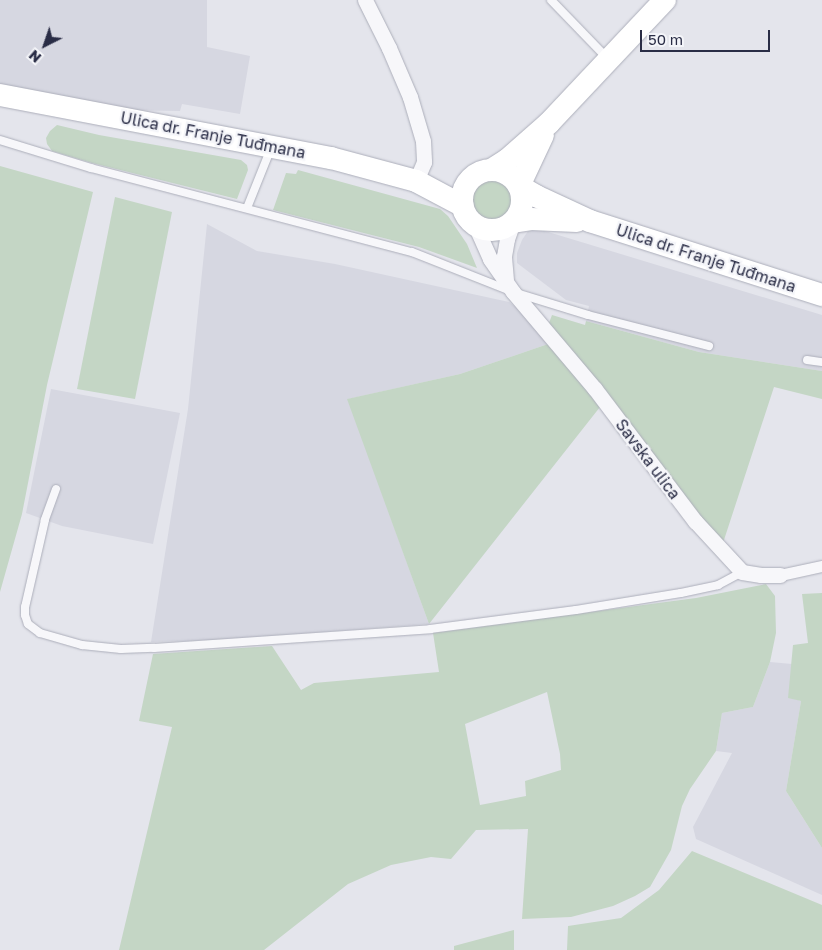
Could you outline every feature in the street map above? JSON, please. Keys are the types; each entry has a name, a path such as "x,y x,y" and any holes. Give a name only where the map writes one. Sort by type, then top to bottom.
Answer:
{"main road":[{"path":"491,170 503,172 512,178 519,186 523,197 522,208 514,222 495,231 484,230 475,225 467,216 463,206 465,188 471,179 481,172 491,170 507,160 550,123 665,0"},
{"name":"Ulica dr. Franje Tuđmana","path":"0,95 331,158 420,182 463,206"},
{"path":"519,186 550,123"},
{"name":"Ulica dr. Franje Tuđmana","path":"420,182 471,179"},
{"name":"Ulica dr. Franje Tuđmana","path":"519,186 590,221 822,295"},
{"name":"Ulica dr. Franje Tuđmana","path":"514,222 531,219 590,221"}],"street":[{"path":"365,0 410,96 423,141 424,162 420,182"},
{"path":"510,287 504,256 507,238 514,222"},
{"name":"Savska ulica","path":"475,225 490,259 510,287 595,389 695,521 742,572"},
{"path":"742,572 780,575 822,566"}],"lane":[{"path":"551,0 608,59"},
{"path":"0,140 91,168 412,252 588,315 709,346"},
{"path":"247,208 272,146"},
{"path":"807,360 822,362"},
{"path":"56,489 44,520 25,615 28,624 40,633 82,645 121,649 154,648 430,629 576,610 681,593 718,585 742,572"}],"shaded area":[{"path":"0,0 207,0 207,47 250,56 240,114 182,104 180,111 116,110 0,89"},
{"path":"207,224 257,251 335,264 509,302 527,316 551,343 460,374 348,399 429,624 218,640 151,642 188,409"},
{"path":"535,228 822,315 822,371 699,352 586,321 589,306 566,300 517,263 517,253 522,240 528,231"},
{"path":"51,389 180,413 153,544 62,526 26,513"},
{"path":"770,662 792,664 789,697 801,701 786,791 822,848 822,895 696,839 693,827 732,753 716,751 722,713 753,707"}],"green space":[{"path":"57,125 99,135 241,160 247,165 248,170 237,199 92,163 52,151 47,144 46,138"},
{"path":"0,166 93,192 47,385 22,514 0,592"},
{"path":"298,170 440,209 448,216 467,244 477,268 419,247 273,210 286,173 296,174"},
{"path":"493,180 507,186 513,200 507,214 493,220 479,214 473,200 479,186"},
{"path":"115,197 172,212 135,399 77,389"},
{"path":"552,315 585,325 586,321 699,352 822,371 822,399 774,387 723,543 699,517 549,323"},
{"path":"551,343 600,407 429,624 347,399 460,374"},
{"path":"766,584 775,596 776,633 770,662 753,707 722,713 716,751 690,789 682,806 671,850 650,887 613,906 571,917 522,919 528,829 476,830 451,859 431,857 391,865 348,884 264,950 119,950 172,727 139,721 153,654 272,646 301,690 314,683 439,672 433,633 696,598","holes":["547,692 560,754 561,770 525,781 526,796 480,805 465,724"]},
{"path":"822,593 822,848 786,791 801,701 788,698 793,645 808,643 802,594"},
{"path":"692,851 822,905 822,950 567,950 568,926 621,918 659,890"},
{"path":"514,930 514,950 454,950 454,946"}]}
